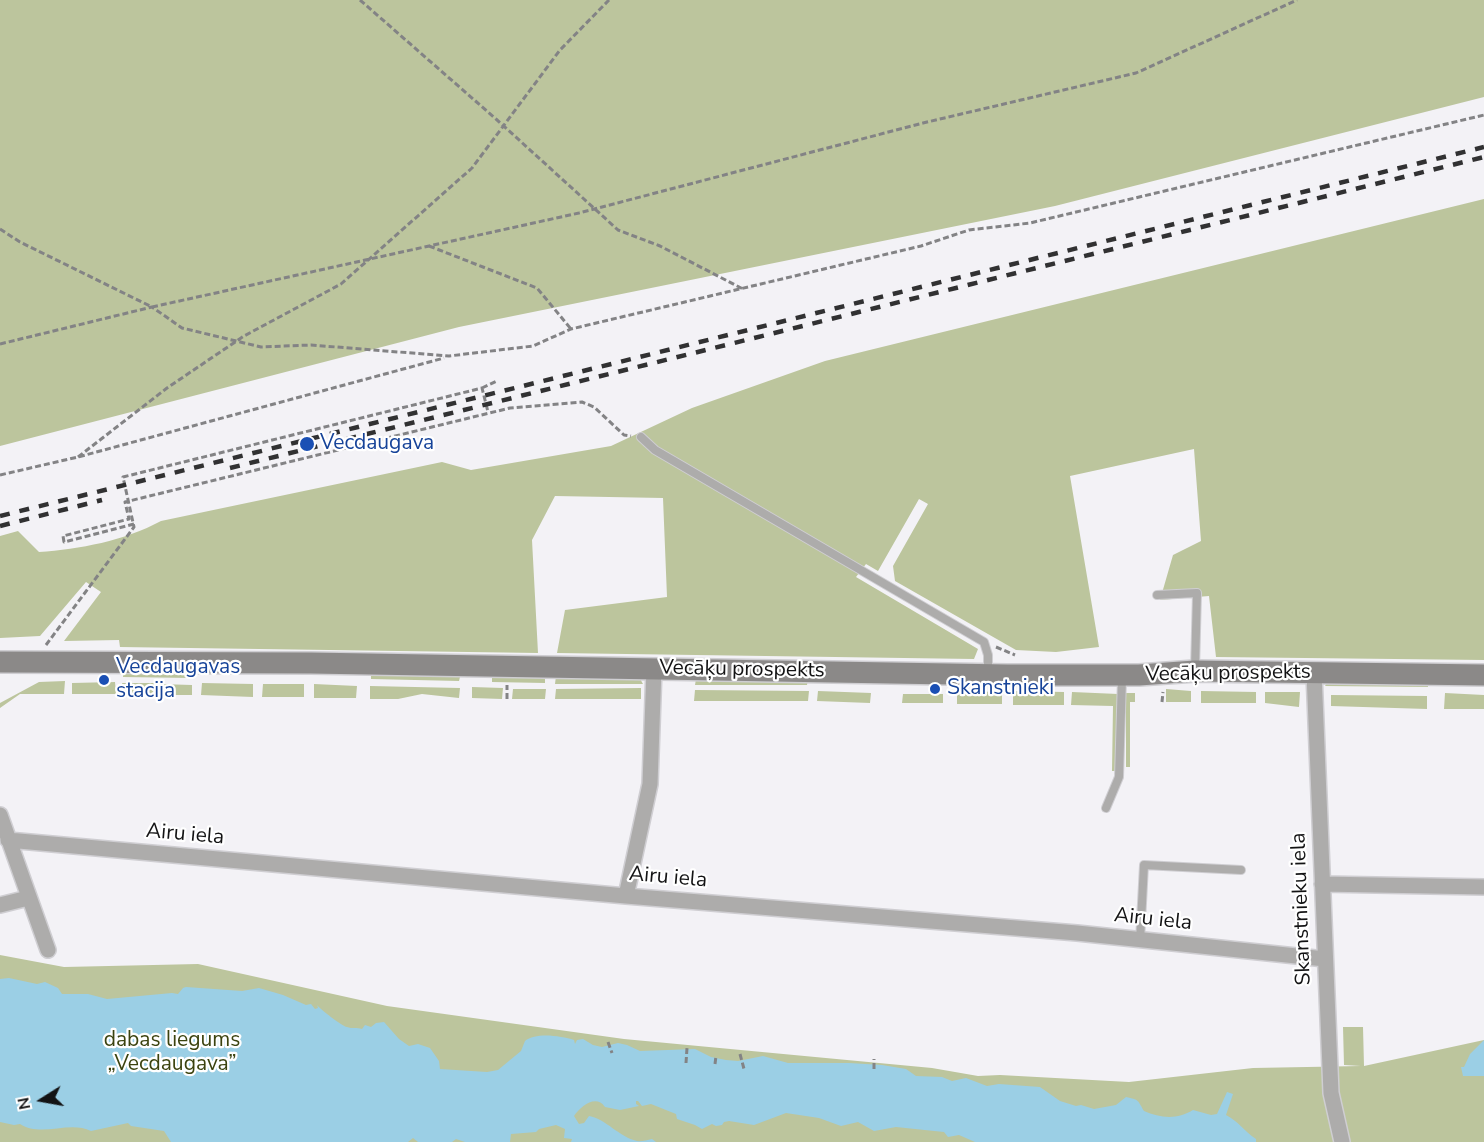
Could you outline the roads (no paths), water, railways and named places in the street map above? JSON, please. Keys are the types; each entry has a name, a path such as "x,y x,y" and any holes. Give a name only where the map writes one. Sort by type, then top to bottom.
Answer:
{"main road":[{"name":"Vecāķu prospekts","path":"0,662 311,663 988,675 1122,675 1195,671 1484,675"}],"street":[{"path":"626,896 650,784 654,668"},
{"name":"Skanstnieku iela","path":"1314,673 1331,1093 1342,1142"},
{"path":"0,815 48,950"},
{"name":"Airu iela","path":"8,840 626,896 1077,933 1325,959"},
{"path":"1322,884 1484,887"},
{"path":"0,905 28,898"}],"lane":[{"path":"641,437 655,450 984,642 988,655 988,675"},
{"path":"1157,595 1197,593 1195,671"},
{"path":"1106,808 1119,777 1122,675"},
{"path":"1140,941 1144,865 1241,870"}],"water":[{"name":"dabas liegums „Vecdaugava”","path":"9,978 37,984 45,982 58,988 62,994 88,994 107,999 178,994 186,987 242,991 259,988 306,1005 311,1004 315,1009 318,1008 317,1005 336,1021 349,1028 362,1029 365,1025 371,1027 376,1023 384,1022 399,1039 409,1046 418,1044 430,1048 439,1061 440,1069 487,1072 498,1070 521,1051 525,1041 535,1036 549,1036 574,1040 575,1044 577,1040 583,1039 602,1047 618,1043 640,1051 695,1049 711,1057 726,1060 738,1061 763,1056 788,1063 882,1065 906,1069 916,1076 942,1077 952,1081 966,1078 987,1086 999,1084 1040,1087 1060,1101 1094,1109 1116,1105 1126,1097 1137,1101 1144,1111 1162,1116 1175,1117 1193,1110 1211,1115 1217,1114 1227,1092 1233,1094 1226,1115 1256,1139 1256,1142 975,1142 959,1135 948,1137 944,1132 896,1127 874,1131 858,1122 841,1126 819,1118 786,1113 754,1125 729,1121 722,1125 712,1124 702,1129 677,1119 676,1114 651,1104 642,1106 638,1101 636,1104 639,1106 620,1110 605,1107 593,1101 585,1105 574,1116 579,1124 584,1123 589,1116 630,1139 639,1141 652,1139 656,1142 571,1142 572,1139 564,1138 565,1129 556,1125 539,1129 536,1132 511,1134 510,1142 465,1142 456,1139 452,1142 418,1142 413,1138 408,1142 171,1142 164,1131 131,1126 128,1123 91,1131 74,1127 28,1128 20,1124 0,1122 0,979"},
{"path":"1484,1040 1484,1076 1463,1076 1461,1067 1464,1067 1470,1054"}],"railway":[{"path":"0,516 1484,147"},
{"path":"230,468 1484,157"},
{"path":"0,526 102,500"}],"place":[{"name":"Vecdaugava","path":"307,444"},
{"name":"Vecdaugavas stacija","path":"104,680"},
{"name":"Skanstnieki","path":"935,689"}]}
